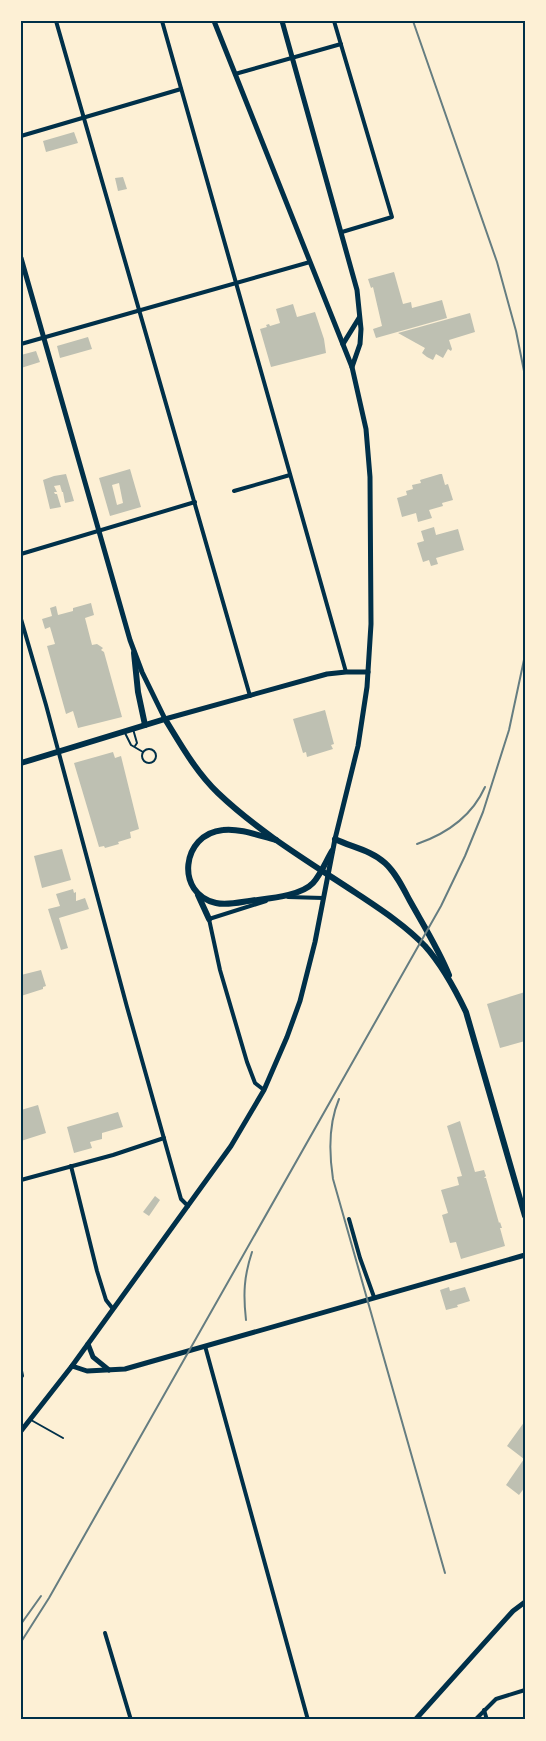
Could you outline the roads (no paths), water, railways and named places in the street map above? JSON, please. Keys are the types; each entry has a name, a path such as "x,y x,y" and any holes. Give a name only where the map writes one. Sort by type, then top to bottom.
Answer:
{"main road":[{"path":"21,1431 72,1366 231,1146 264,1090 300,1001 315,942 332,851 358,746 364,711 371,624 370,477 366,429 352,367 214,21"},
{"path":"282,21 357,290 361,329 360,344 352,367"},
{"path":"21,258 134,653 165,719 187,755 217,792 280,841 405,928 425,947 456,993"},
{"path":"343,344 359,318"},
{"path":"134,653 138,692 146,724"},
{"path":"21,763 146,724 327,674 368,672"},
{"path":"208,919 190,878 188,860 194,847 202,838 215,831 228,830 280,841"},
{"path":"335,839 370,852 384,862 395,874 429,934 468,1021 525,1216"},
{"path":"197,892 219,904 280,897 306,889 314,882 332,851"},
{"path":"72,1366 87,1371 125,1369 525,1255"},
{"path":"88,1344 93,1357 109,1370"},
{"path":"415,1720 513,1611 525,1602"}],"street":[{"path":"56,21 250,696"},
{"path":"162,21 346,672"},
{"path":"334,21 392,217 342,232"},
{"path":"235,74 341,44"},
{"path":"21,135 181,89"},
{"path":"21,344 310,262"},
{"path":"234,491 290,475"},
{"path":"21,554 195,502"},
{"path":"21,619 59,752 134,1035 181,1199 188,1206"},
{"path":"264,1090 255,1083 247,1062 220,970 208,919 280,897 323,898"},
{"path":"21,1180 113,1155 164,1138"},
{"path":"71,1166 96,1271 106,1300 113,1309"},
{"path":"349,1219 374,1297"},
{"path":"205,1346 308,1720"},
{"path":"105,1633 131,1720"},
{"path":"475,1720 496,1699 525,1690"},
{"path":"484,1710 487,1720"}],"lane":[{"path":"133,728 137,743 135,746"},
{"path":"124,731 131,745 143,752"},
{"path":"153,749 157,755 155,760 146,763 142,757 143,752 153,749"},
{"path":"30,1419 63,1438"}],"railway":[{"path":"413,21 497,262 516,331 525,376"},
{"path":"21,1642 49,1598 441,906 483,812 509,730 525,655"},
{"path":"417,844 457,823 473,807 485,787"},
{"path":"339,1099 330,1139 333,1179 445,1573"},
{"path":"246,1320 245,1285 252,1252"},
{"path":"21,1624 41,1596"}]}
